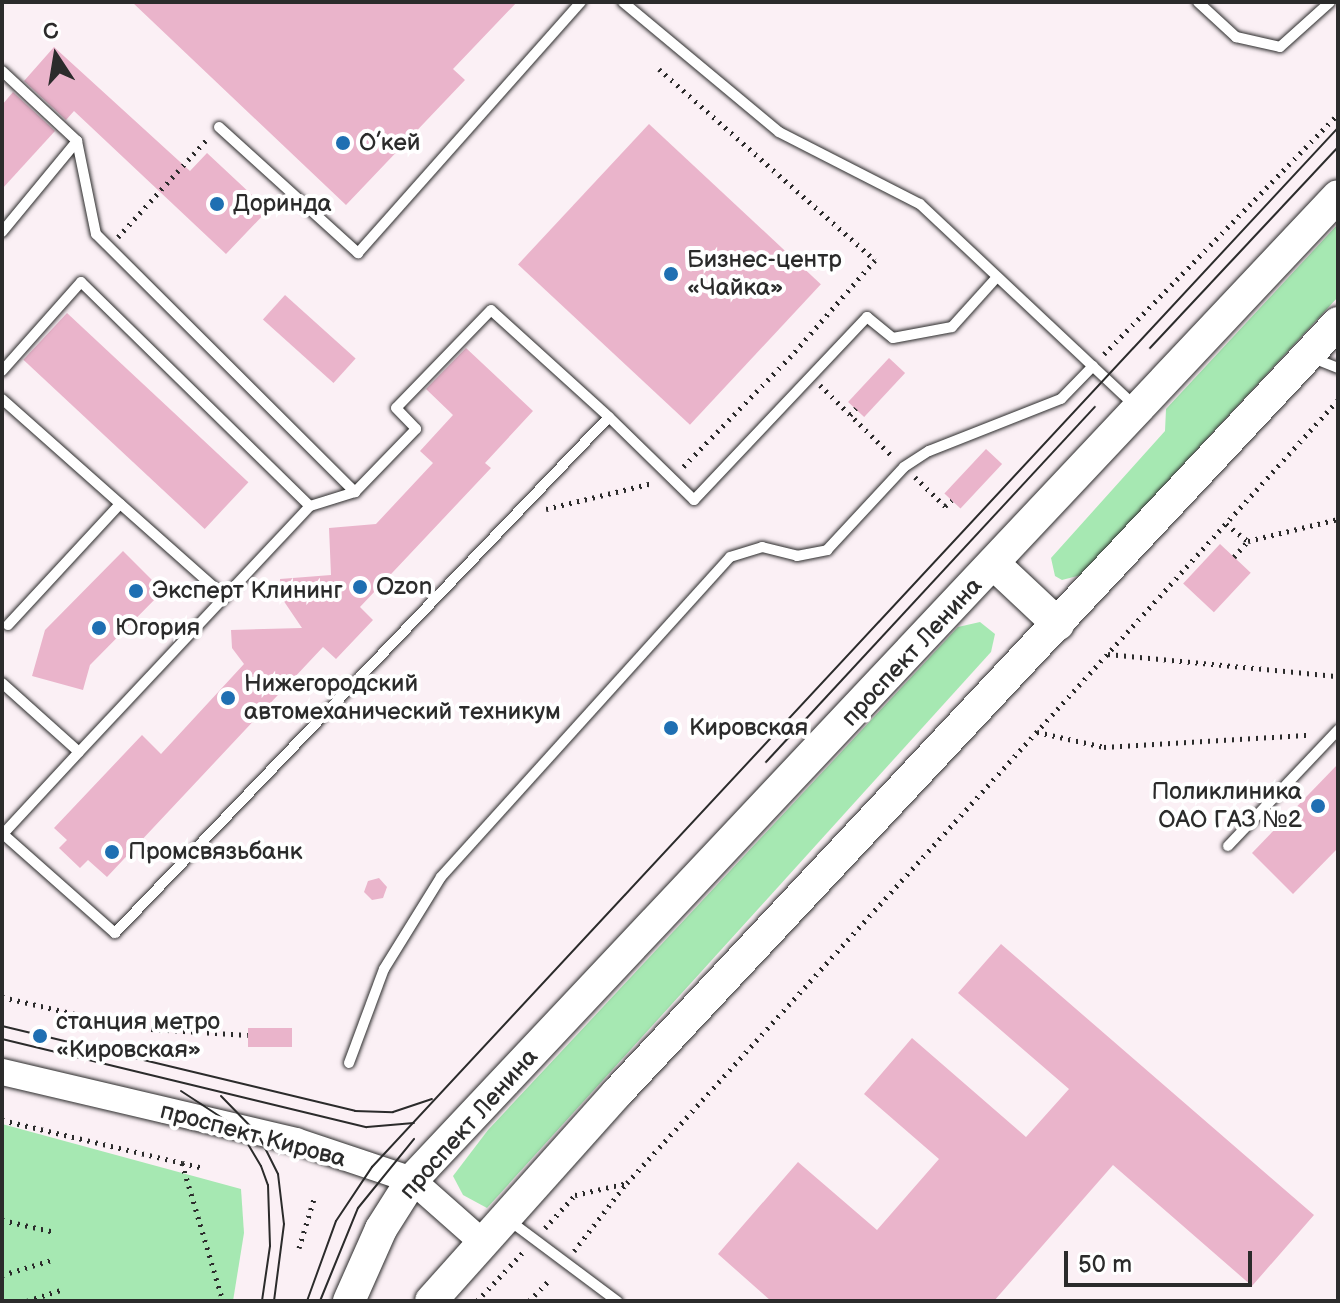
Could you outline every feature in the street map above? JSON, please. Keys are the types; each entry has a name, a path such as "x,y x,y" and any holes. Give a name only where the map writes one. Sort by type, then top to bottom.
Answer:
{"main road":[{"name":"проспект Ленина","path":"349,1301 381,1229 412,1180 1338,196"},
{"path":"431,1301 504,1216 1338,323"},
{"path":"994,564 1058,624"}],"street":[{"name":"проспект Кирова","path":"2,1072 296,1141 412,1180 482,1242"}],"lane":[{"path":"219,127 358,253 581,2"},
{"path":"623,2 779,132 920,204 1137,407"},
{"path":"1198,2 1236,37 1280,47 1330,2"},
{"path":"2,71 77,141 96,234 355,492"},
{"path":"2,232 77,141"},
{"path":"609,417 115,933 2,834 310,506 355,492 416,429 396,408 491,310 609,417 694,500 867,317 893,338 952,327 997,277"},
{"path":"2,371 81,282 310,506"},
{"path":"1307,356 1338,368"},
{"path":"349,1063 384,969 441,877 730,557 762,547 797,556 827,550 904,467 929,451 1061,399 1093,366"},
{"path":"2,399 225,597"},
{"path":"8,625 120,504"},
{"path":"2,683 79,752"},
{"path":"1228,846 1337,732"},
{"path":"504,1216 617,1301"}],"path":[{"path":"659,69 875,260 791,356"},
{"path":"1093,366 1338,114"},
{"path":"110,247 152,194 219,127"},
{"path":"570,1255 627,1183 1337,402"},
{"path":"850,415 856,408"},
{"path":"1234,557 1248,541 1338,519"},
{"path":"1226,524 1248,541"},
{"path":"1107,654 1338,676"},
{"path":"1036,732 1104,747 1337,732"},
{"path":"2,997 135,1028 248,1035"},
{"path":"2,1120 204,1168"},
{"path":"182,1163 223,1301"},
{"path":"575,1195 627,1183"},
{"path":"299,1248 314,1199"},
{"path":"2,1220 55,1232"},
{"path":"2,1275 55,1259"},
{"path":"529,1301 549,1280"},
{"path":"27,1301 64,1289"}],"green space":[{"path":"1338,224 1338,297 1081,575 1062,580 1055,576 1051,558 1165,431 1166,409"},
{"path":"980,622 995,634 991,652 487,1208 463,1195 453,1176 488,1130 958,627"},
{"path":"2,1124 241,1189 244,1233 233,1301 2,1301"}],"building":[{"name":"О’кей","path":"132,2 517,2 453,69 465,80 346,205"},
{"path":"54,47 190,171 207,153 268,210 226,254 74,111 66,120 24,81"},
{"path":"13,92 55,131 2,189 2,105"},
{"name":"Бизнес-центр «Чайка»","path":"649,124 821,284 690,425 518,264"},
{"path":"285,295 356,359 334,383 263,320"},
{"path":"67,313 248,482 205,529 23,360"},
{"path":"466,348 533,411 485,463 491,468 360,607 373,620 336,659 323,647 107,877 88,860 80,868 59,848 67,840 54,828 142,735 161,754 244,664 232,648 231,630 302,628 281,597 280,579 331,575 329,528 376,524 433,463 420,451 453,415 426,389"},
{"path":"889,358 905,373 864,417 848,402"},
{"path":"986,449 1002,464 960,509 944,494"},
{"path":"1220,544 1251,573 1214,612 1183,583"},
{"path":"123,551 163,591 90,665 83,690 32,676 45,630"},
{"name":"Поликлиника ОАО ГАЗ №2","path":"1338,764 1338,848 1293,894 1252,853"},
{"path":"379,878 387,887 383,898 372,900 364,892 368,881"},
{"path":"1001,944 1314,1215 1252,1286 1113,1165 994,1301 771,1301 718,1254 798,1162 877,1230 939,1159 864,1094 912,1038 1026,1137 1069,1089 958,993"},
{"path":"248,1028 292,1028 292,1047 248,1047"}],"tram line":[{"path":"307,1301 336,1221 372,1167 1338,128"},
{"path":"1150,348 1338,147"},
{"path":"766,762 1095,407"},
{"path":"2,1026 355,1111 393,1112 432,1099"},
{"path":"2,1039 367,1127 414,1123"},
{"path":"181,1091 239,1129 261,1166 268,1185 270,1246 262,1301"},
{"path":"221,1096 258,1134 278,1174 284,1224 274,1301"},
{"path":"320,1301 358,1208 414,1139"}],"place":[{"name":"О’кей","path":"343,143"},
{"name":"Доринда","path":"217,204"},
{"name":"Бизнес-центр «Чайка»","path":"671,274"},
{"name":"Ozon","path":"360,587"},
{"name":"Эксперт Клининг","path":"136,591"},
{"name":"Югория","path":"99,628"},
{"name":"Нижегородский автомеханический техникум","path":"228,698"},
{"name":"Кировская","path":"671,728"},
{"name":"Поликлиника ОАО ГАЗ №2","path":"1318,806"},
{"name":"Промсвязьбанк","path":"112,852"},
{"name":"станция метро «Кировская»","path":"40,1036"}]}
